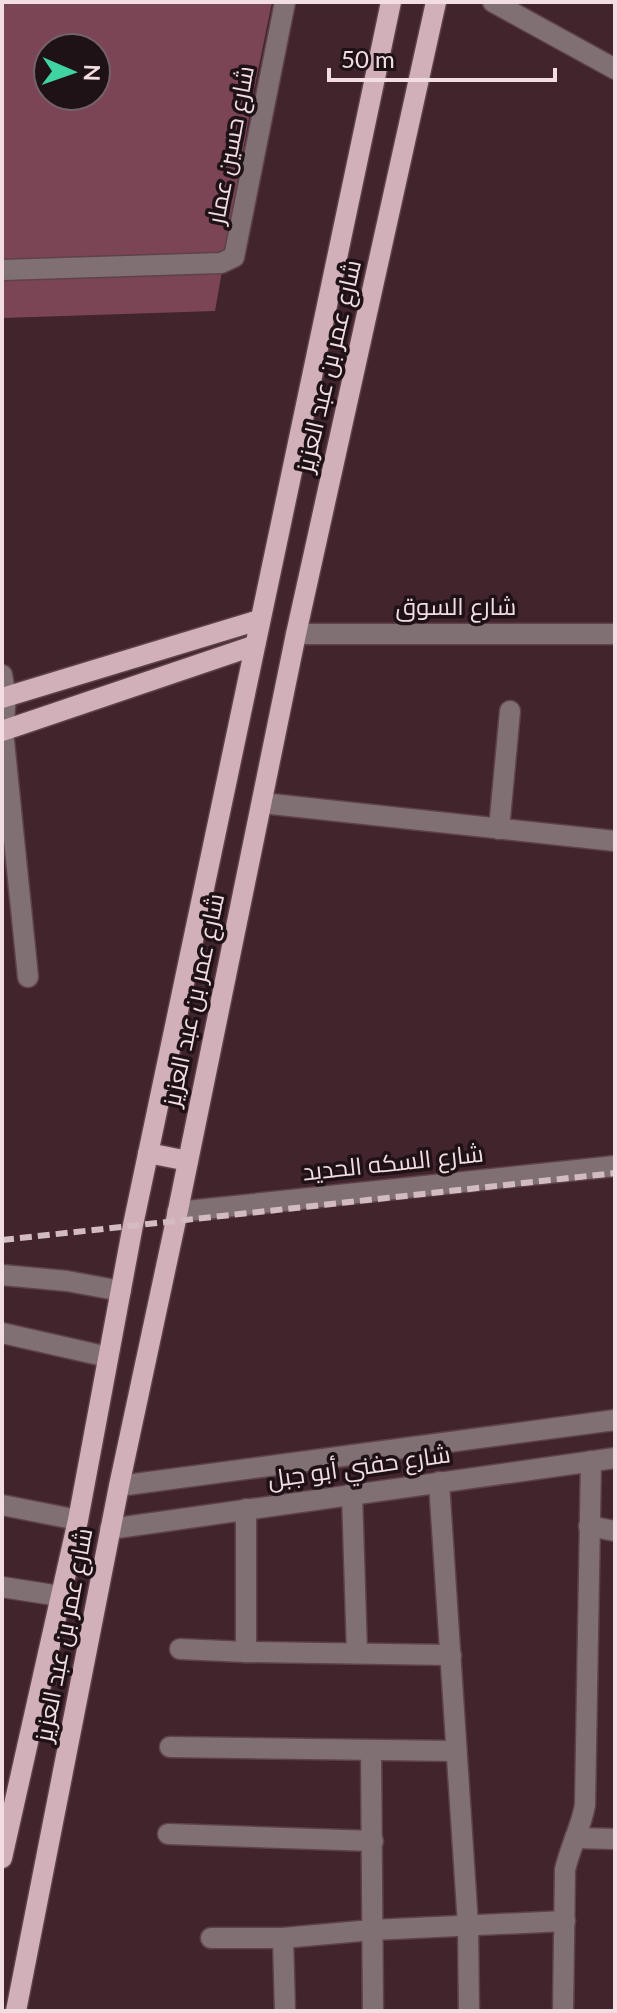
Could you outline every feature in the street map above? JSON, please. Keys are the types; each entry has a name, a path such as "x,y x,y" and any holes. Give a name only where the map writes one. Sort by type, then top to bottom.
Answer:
{"main road":[{"name":"شارع عمر بن عبد العزيز","path":"2,1858 78,1520 148,1153 391,2"},
{"name":"شارع عمر بن عبد العزيز","path":"16,2011 110,1529 296,634 436,2"},
{"path":"4,698 259,620"},
{"path":"2,731 253,646"},
{"path":"148,1153 188,1161"}],"street":[{"name":"شارع حسين عمار","path":"2,270 221,263 234,257 285,2"},
{"path":"493,2 615,69"},
{"name":"شارع السوق","path":"296,634 615,634"},
{"path":"2,675 2,731 28,977"},
{"path":"499,829 510,711"},
{"path":"262,803 615,841"},
{"name":"شارع السكه الحديد","path":"177,1212 615,1166"},
{"path":"2,1275 67,1281 121,1291"},
{"path":"2,1333 108,1357"},
{"name":"شارع حفني أبو جبل","path":"119,1486 615,1420"},
{"name":"شارع حفني أبو جبل","path":"110,1529 615,1458"},
{"path":"563,2011 565,1870 582,1824 585,1805 591,1461"},
{"path":"439,1482 468,1925 469,2011"},
{"path":"352,1493 357,1653"},
{"path":"2,1505 78,1520"},
{"path":"246,1509 246,1652"},
{"path":"589,1526 615,1531"},
{"path":"2,1587 60,1596"},
{"path":"180,1649 451,1655"},
{"path":"170,1747 456,1751"},
{"path":"371,1751 373,2011"},
{"path":"168,1834 373,1841"},
{"path":"575,1838 615,1839"},
{"path":"211,1938 283,1938 372,1930 565,1921"},
{"path":"283,1938 285,2011"}],"shaded area":[{"path":"2,2 272,2 215,311 2,318"}],"railway":[{"path":"2,1240 615,1173"}]}
